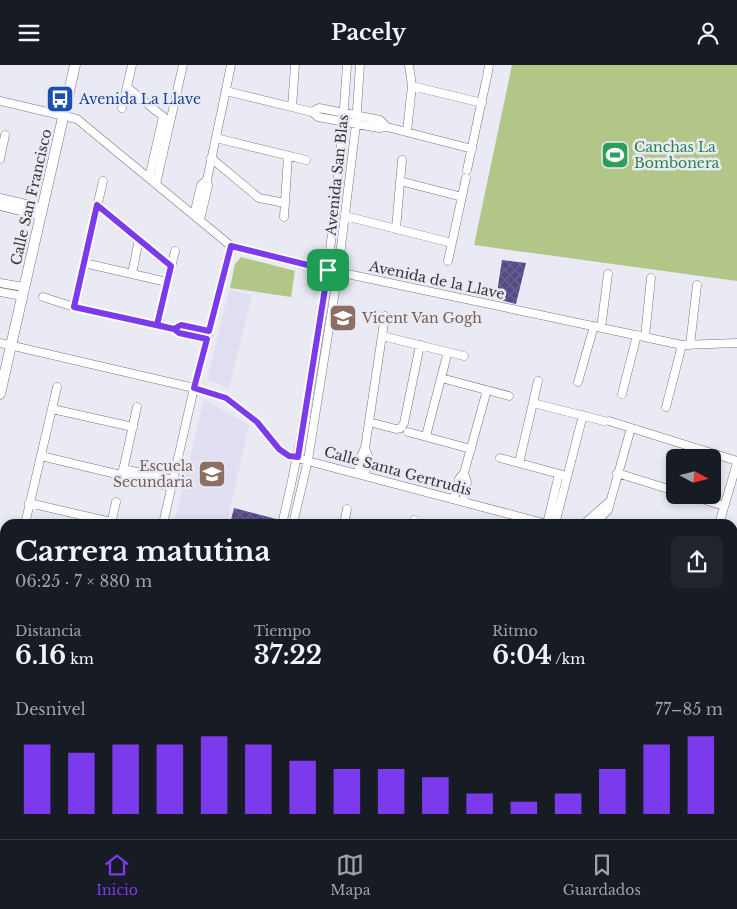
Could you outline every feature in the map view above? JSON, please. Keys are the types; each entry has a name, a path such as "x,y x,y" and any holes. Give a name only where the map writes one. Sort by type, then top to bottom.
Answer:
{"street":[{"name":"Calle San Francisco","path":"0,394 76,65"},
{"path":"122,108 132,65"},
{"path":"156,184 183,65"},
{"path":"197,218 208,186 207,180 211,158 231,65"},
{"path":"292,107 295,65"},
{"name":"Avenida San Blas","path":"283,519 298,457 328,270 344,118 347,65"},
{"name":"Avenida San Blas","path":"294,519 308,460 338,272 356,120 360,65"},
{"path":"407,131 412,86 410,65"},
{"path":"448,261 489,65"},
{"path":"412,86 482,103"},
{"path":"127,87 170,123"},
{"path":"226,91 312,112 319,108 378,128 387,127 407,131 472,149"},
{"name":"Avenida de la Llave","path":"0,101 78,119 231,246 328,270 686,345 737,343"},
{"path":"149,179 163,117"},
{"path":"0,155 5,135"},
{"path":"216,138 306,160"},
{"path":"284,217 288,156"},
{"path":"211,158 259,199 285,203"},
{"path":"396,229 402,160"},
{"path":"74,307 103,181"},
{"path":"400,181 462,197"},
{"path":"0,198 42,212"},
{"path":"97,205 171,266"},
{"path":"0,206 42,212"},
{"path":"345,216 452,243"},
{"path":"132,274 139,239"},
{"path":"164,519 194,388 231,246"},
{"path":"157,325 175,251"},
{"path":"84,263 167,282"},
{"path":"578,382 597,327 608,273"},
{"path":"622,394 641,336 652,278"},
{"path":"0,283 23,292"},
{"path":"666,407 686,345 697,285"},
{"path":"0,292 23,292"},
{"path":"43,297 74,307 174,329 181,325 208,335"},
{"path":"362,474 368,457 365,448 385,316"},
{"path":"382,336 464,356"},
{"name":"Calle Santa Gertrudis","path":"0,343 194,388 226,398 257,422 279,449 289,456 529,519"},
{"path":"369,422 396,429 401,428 404,423 420,345"},
{"path":"426,436 446,359"},
{"path":"441,378 509,396"},
{"path":"519,463 538,381"},
{"path":"25,519 57,387"},
{"path":"454,499 458,479 464,473 487,390"},
{"path":"533,403 631,428 737,462 720,519"},
{"path":"123,472 137,407"},
{"path":"52,409 133,427"},
{"path":"549,519 583,415"},
{"path":"599,519 608,510 631,428"},
{"path":"408,431 471,449"},
{"path":"41,456 172,484"},
{"path":"500,458 563,475"},
{"path":"462,501 467,482 464,473"},
{"path":"618,473 666,488"},
{"path":"556,519 563,475"},
{"path":"112,519 116,502"},
{"path":"590,519 609,502"},
{"path":"30,503 95,519"},
{"path":"718,504 724,506"},
{"path":"345,519 347,509"}],"shaded area":[{"path":"229,290 252,295 229,388 207,379"},
{"name":"Escuela Secundaria","path":"204,400 249,425 228,519 175,519"}],"green space":[{"name":"Canchas La Bombonera","path":"512,65 737,65 737,281 474,245"},
{"path":"241,257 295,271 291,297 230,288 235,264"}],"building":[{"path":"502,260 526,263 516,304 496,299"},
{"path":"234,508 276,519 231,519"}],"place":[{"name":"Avenida La Llave","path":"60,99"},
{"name":"Canchas La Bombonera","path":"615,155"},
{"name":"Vicent Van Gogh","path":"343,318"},
{"name":"Escuela Secundaria","path":"212,474"}],"route":[{"path":"328,270 231,246 209,331 181,325 174,329 157,325 171,266 97,205 74,307 174,329 179,333 207,339 194,388 226,398 257,422 279,449 289,456 298,457 328,270"}]}
